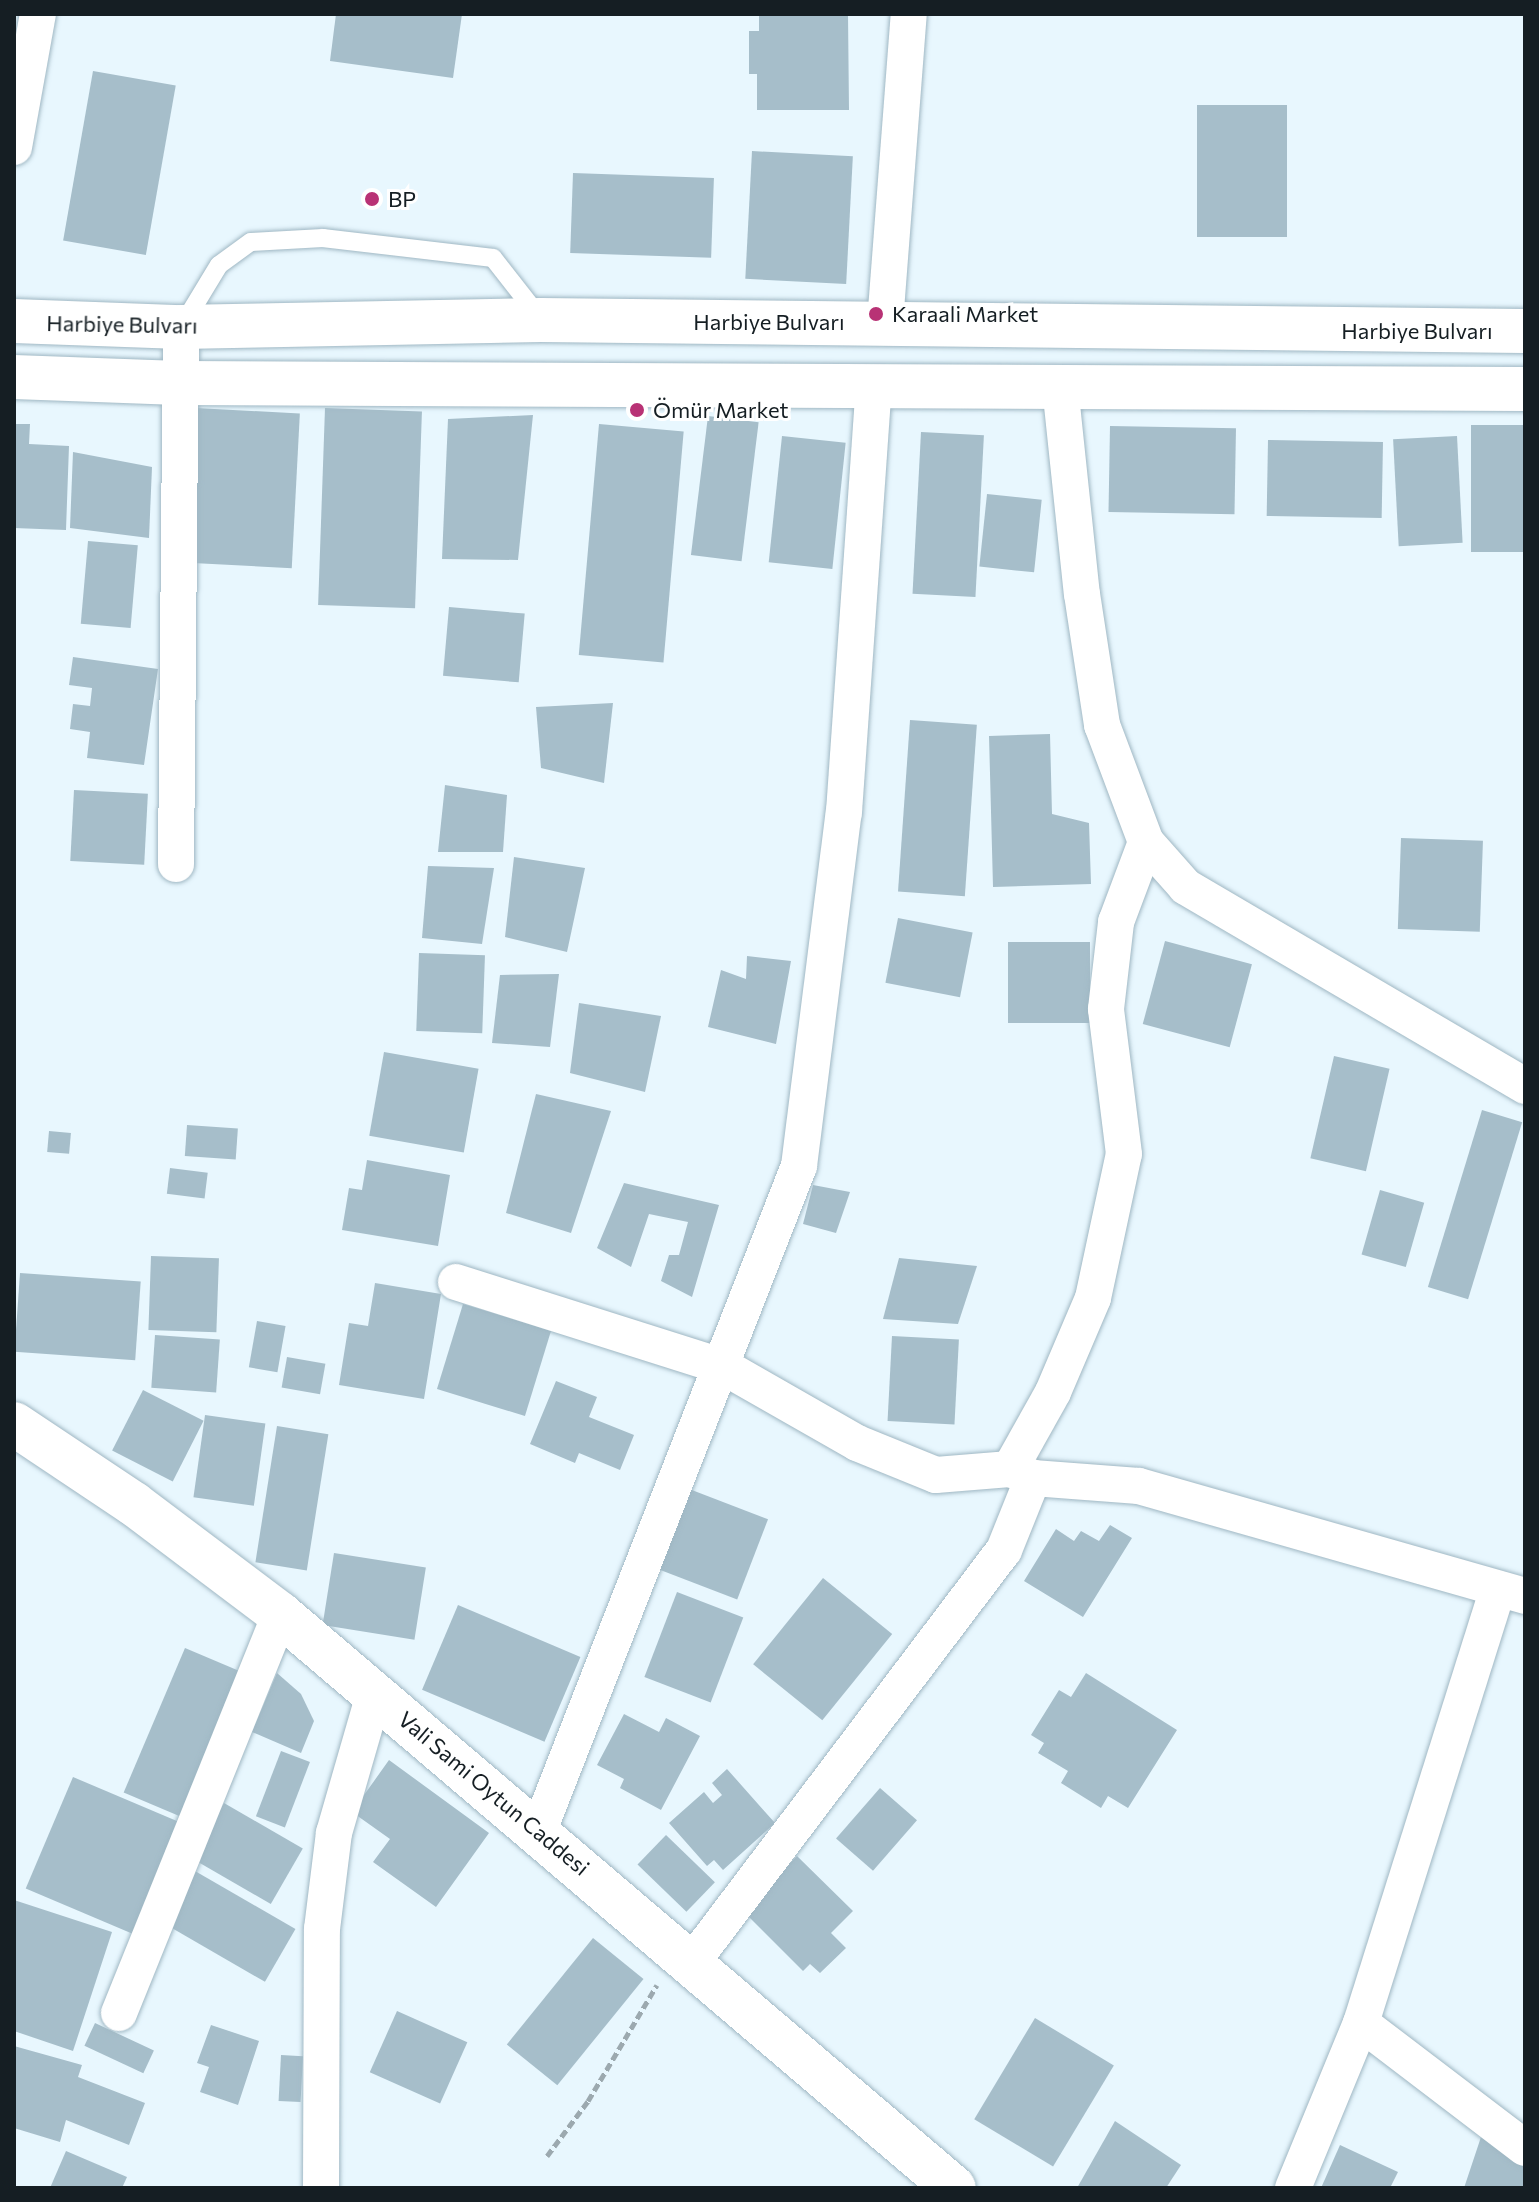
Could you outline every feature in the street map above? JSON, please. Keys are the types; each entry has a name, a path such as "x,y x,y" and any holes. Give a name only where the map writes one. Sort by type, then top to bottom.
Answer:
{"main road":[{"name":"Harbiye Bulvarı","path":"14,321 181,327 541,320 885,323 1195,331 1525,331"},
{"path":"14,377 179,383 1525,389"},
{"name":"Vali Sami Oytun Caddesi","path":"14,1424 134,1504 280,1614 375,1691 954,2188"}],"street":[{"path":"14,147 38,14"},
{"path":"885,323 909,14"},
{"path":"176,864 181,327"},
{"path":"1060,386 1082,594 1102,725 1146,842 1186,887 1525,1086"},
{"path":"539,1830 724,1367 799,1166 844,812 874,387"},
{"path":"686,1956 1004,1550 1022,1474 1093,1298 1124,1154 1106,1009 1116,922 1146,842"},
{"path":"456,1282 724,1367 857,1443 936,1475 1022,1474 1139,1486 1512,1592 1361,2023 1293,2188"},
{"path":"119,2013 280,1614"},
{"path":"321,2188 322,1929 334,1833 375,1691"},
{"path":"1361,2023 1525,2148"}],"lane":[{"path":"181,327 219,265 251,242 323,238 493,258 541,320"}],"path":[{"path":"547,2156 686,1956"}],"building":[{"path":"336,14 462,14 453,78 330,61"},
{"path":"759,14 848,14 849,110 757,110 757,74 749,74 749,31 759,31"},
{"path":"93,71 176,86 146,255 63,240"},
{"path":"1197,105 1287,105 1287,237 1197,237"},
{"path":"752,151 853,156 846,284 745,279"},
{"path":"573,173 714,178 711,258 570,253"},
{"path":"196,408 300,413 292,568 188,563"},
{"path":"325,408 422,411 415,608 318,605"},
{"path":"533,415 518,560 442,559 448,419"},
{"path":"708,416 759,422 742,561 691,555"},
{"path":"14,424 30,424 29,444 69,446 66,530 14,528"},
{"path":"599,424 684,431 663,663 579,655"},
{"path":"1471,425 1525,425 1525,552 1471,552"},
{"path":"1110,426 1236,428 1234,514 1108,512"},
{"path":"921,432 984,435 975,597 913,594"},
{"path":"782,436 846,443 832,569 769,562"},
{"path":"1457,436 1463,543 1399,546 1393,439"},
{"path":"1268,440 1383,442 1382,518 1267,516"},
{"path":"73,452 152,467 149,538 70,528"},
{"path":"987,494 1042,500 1034,572 979,567"},
{"path":"88,541 138,545 131,628 81,624"},
{"path":"449,607 525,614 519,682 443,676"},
{"path":"73,657 158,669 144,765 87,758 90,732 70,729 73,704 90,706 92,688 69,685"},
{"path":"613,703 604,783 541,768 536,707"},
{"path":"910,720 977,725 965,896 898,892"},
{"path":"1050,734 1052,814 1089,823 1091,884 993,887 989,736"},
{"path":"445,785 507,795 503,852 438,852"},
{"path":"74,790 148,794 144,865 70,861"},
{"path":"1401,838 1483,841 1480,932 1398,929"},
{"path":"514,857 585,868 567,952 505,937"},
{"path":"428,866 494,868 482,944 422,938"},
{"path":"898,918 973,933 960,997 885,983"},
{"path":"1165,941 1252,964 1230,1047 1143,1024"},
{"path":"1008,942 1090,942 1090,1023 1008,1023"},
{"path":"419,953 485,955 482,1033 416,1031"},
{"path":"747,956 791,961 776,1044 708,1027 721,970 746,979"},
{"path":"559,974 550,1047 492,1043 500,975"},
{"path":"579,1003 661,1016 645,1092 570,1073"},
{"path":"384,1052 479,1069 464,1152 369,1136"},
{"path":"1334,1056 1390,1069 1366,1171 1310,1158"},
{"path":"536,1094 611,1111 571,1233 506,1213"},
{"path":"1482,1110 1522,1122 1468,1299 1428,1287"},
{"path":"187,1125 238,1129 236,1159 185,1156"},
{"path":"49,1131 71,1133 69,1154 47,1152"},
{"path":"367,1160 450,1175 438,1246 342,1230 349,1188 362,1190"},
{"path":"170,1168 208,1173 205,1198 167,1194"},
{"path":"624,1183 719,1205 692,1297 661,1281 669,1255 679,1255 688,1222 649,1214 631,1267 597,1248"},
{"path":"813,1185 850,1192 836,1233 803,1224"},
{"path":"1380,1190 1424,1203 1406,1267 1362,1254"},
{"path":"151,1256 219,1258 216,1332 148,1330"},
{"path":"899,1258 977,1266 958,1324 883,1319"},
{"path":"20,1273 141,1281 135,1360 14,1352"},
{"path":"375,1283 441,1294 424,1399 339,1385 349,1323 368,1326"},
{"path":"463,1304 551,1331 525,1416 437,1389"},
{"path":"257,1321 286,1326 277,1372 249,1367"},
{"path":"155,1335 220,1340 216,1392 151,1388"},
{"path":"892,1336 959,1340 954,1424 888,1421"},
{"path":"287,1357 325,1364 320,1394 282,1388"},
{"path":"556,1381 597,1397 589,1417 634,1435 620,1470 579,1453 575,1463 530,1444"},
{"path":"143,1390 204,1421 173,1481 112,1451"},
{"path":"205,1415 265,1423 254,1506 193,1497"},
{"path":"277,1426 328,1434 307,1570 255,1562"},
{"path":"684,1487 768,1519 737,1600 653,1567"},
{"path":"1110,1525 1132,1538 1083,1617 1024,1581 1056,1529 1074,1541 1081,1531 1099,1541"},
{"path":"334,1553 426,1568 414,1640 323,1625"},
{"path":"823,1578 892,1634 822,1720 753,1664"},
{"path":"677,1592 743,1617 711,1702 644,1677"},
{"path":"458,1605 580,1657 544,1742 422,1690"},
{"path":"185,1648 241,1672 180,1816 124,1793"},
{"path":"277,1673 301,1694 314,1721 301,1753 252,1732"},
{"path":"1086,1673 1177,1730 1128,1808 1108,1796 1101,1808 1061,1783 1068,1771 1038,1753 1044,1743 1031,1735 1059,1690 1071,1697"},
{"path":"624,1714 659,1732 666,1718 700,1736 661,1810 620,1788 624,1779 597,1765"},
{"path":"281,1751 310,1762 285,1827 256,1816"},
{"path":"389,1760 489,1833 436,1907 373,1862 390,1839 352,1812"},
{"path":"727,1769 775,1823 723,1870 714,1860 707,1866 669,1823 704,1792 713,1803 722,1795 712,1783"},
{"path":"73,1777 180,1822 133,1934 26,1888"},
{"path":"880,1788 917,1820 873,1871 836,1839"},
{"path":"224,1803 303,1848 271,1904 192,1858"},
{"path":"666,1835 715,1882 686,1912 638,1864"},
{"path":"797,1856 853,1911 831,1933 846,1948 820,1973 810,1964 803,1971 743,1911"},
{"path":"195,1871 295,1929 265,1982 164,1924"},
{"path":"14,1900 112,1932 73,2051 14,2031"},
{"path":"593,1938 644,1979 557,2085 507,2044"},
{"path":"397,2011 467,2042 440,2104 370,2072"},
{"path":"1035,2018 1114,2065 1053,2167 974,2119"},
{"path":"95,2023 154,2050 143,2073 84,2046"},
{"path":"211,2025 259,2041 238,2105 200,2092 209,2067 197,2063"},
{"path":"14,2046 82,2065 78,2077 145,2103 129,2145 66,2120 60,2142 14,2128"},
{"path":"281,2055 303,2056 301,2102 279,2101"},
{"path":"1115,2121 1181,2165 1166,2188 1077,2188"},
{"path":"1481,2137 1525,2167 1525,2188 1464,2188"},
{"path":"1340,2145 1398,2172 1390,2188 1321,2188"},
{"path":"66,2151 127,2177 122,2188 50,2188"}],"place":[{"name":"BP","path":"372,199"},
{"name":"Karaali Market","path":"876,314"},
{"name":"Ömür Market","path":"637,410"}]}
